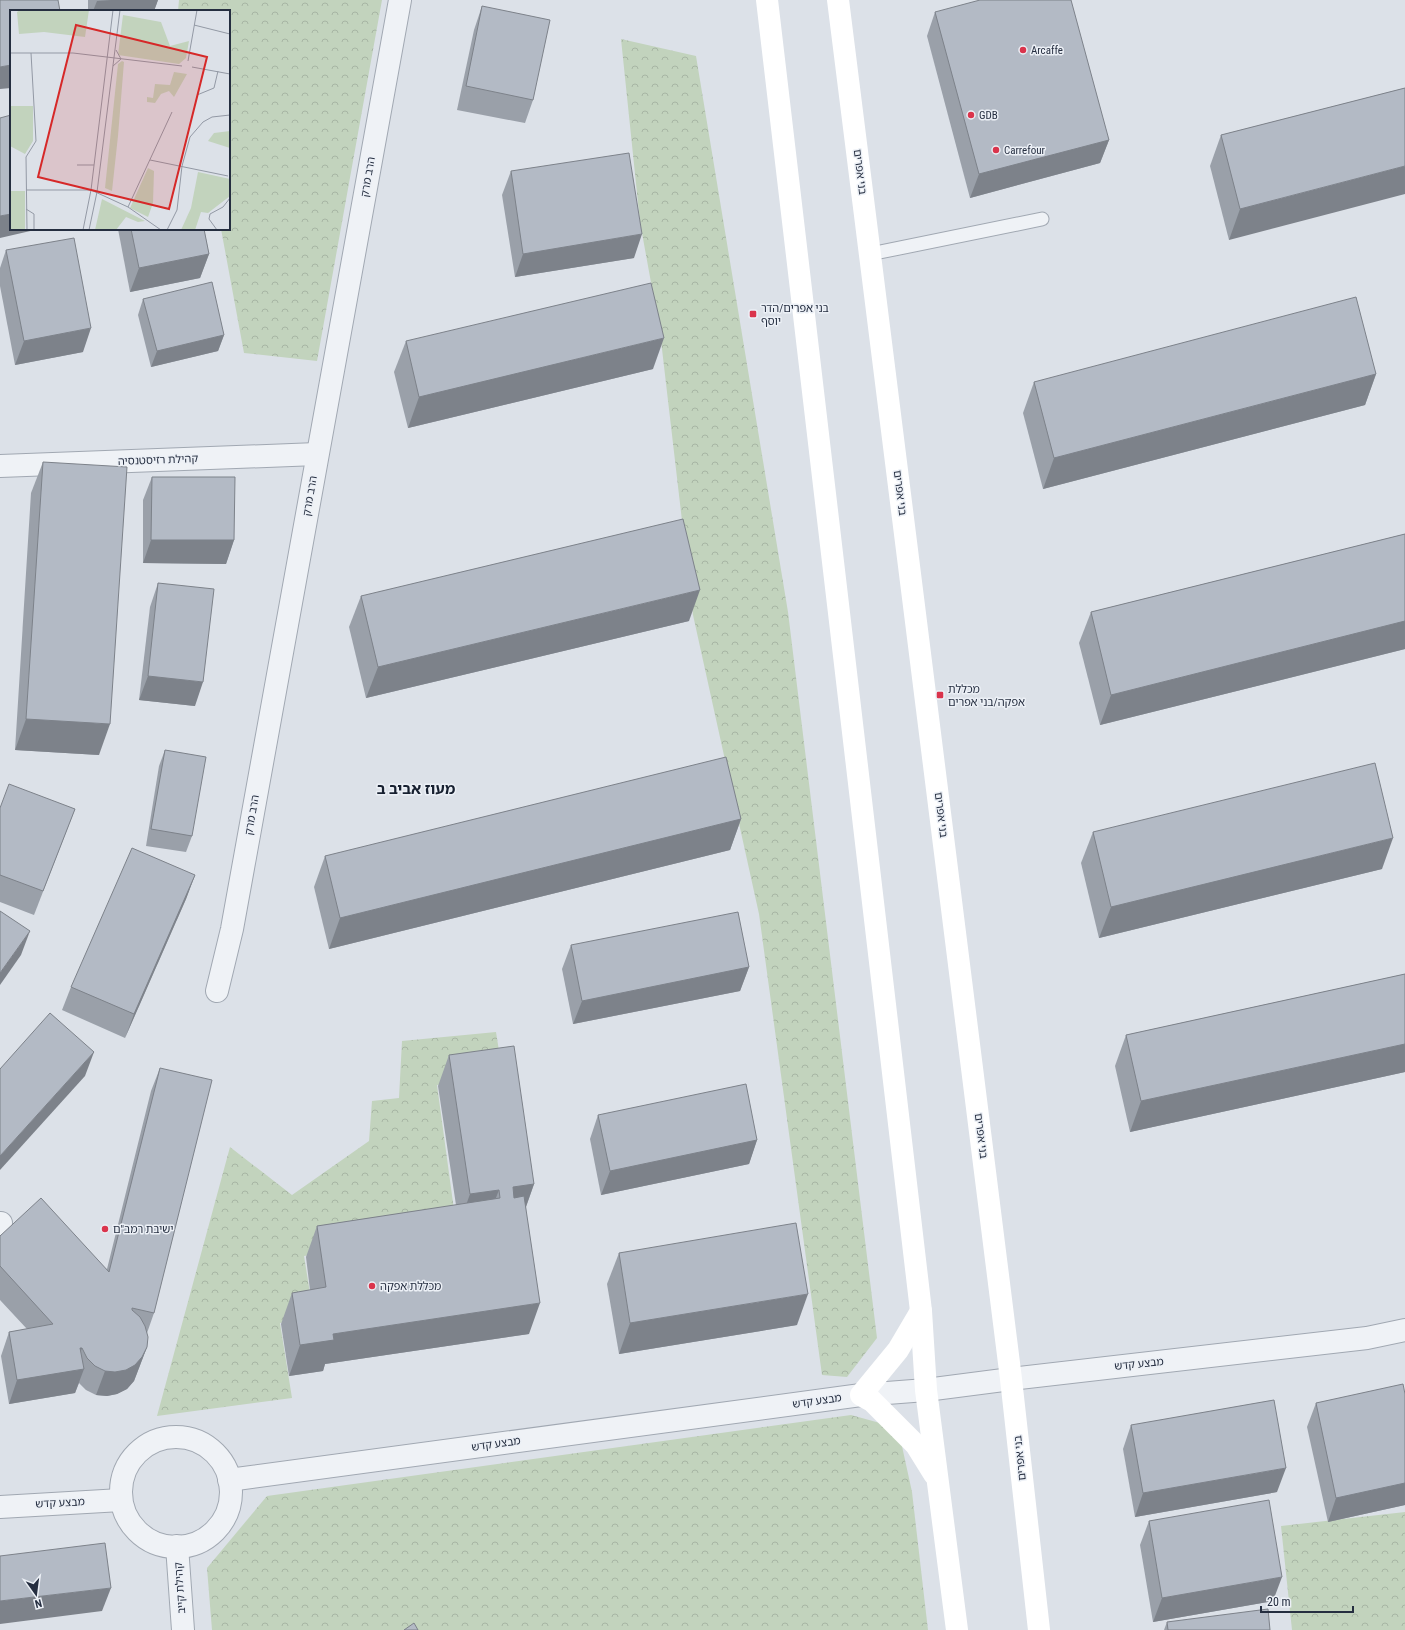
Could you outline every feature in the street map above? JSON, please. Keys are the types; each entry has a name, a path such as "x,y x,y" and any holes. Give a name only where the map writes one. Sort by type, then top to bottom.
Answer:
{"main road":[{"path":"767,0 921,1311 926,1390 957,1630"},
{"name":"בני אפרים","path":"838,0 1012,1379 1039,1630"},
{"path":"921,1311 898,1350 861,1395 872,1401 916,1445 937,1481"}],"street":[{"name":"הרב מרק","path":"216,991 232,929 400,0"},
{"name":"קהילת רזיסטנסיה","path":"0,466 317,454"},
{"name":"מבצע קדש","path":"229,1480 861,1395 926,1390 1367,1338 1405,1330"},
{"path":"175,1437 193,1440 210,1449 222,1462 229,1480 231,1496 227,1512 219,1526 207,1536 193,1544 177,1546 161,1545 147,1538 134,1528 126,1515 121,1500 122,1481 128,1463 140,1449 157,1440 175,1437"},
{"name":"מבצע קדש","path":"0,1507 121,1500"},
{"name":"קהילת קייב","path":"177,1546 183,1630"}],"lane":[{"path":"870,254 1042,219"}],"green space":[{"path":"179,0 382,0 317,361 244,353 221,230 230,230 230,10 178,10"},
{"path":"621,39 696,56 788,612 877,1338 847,1377 822,1375 759,914 693,615 660,332 640,222"},
{"path":"496,1032 503,1076 437,1085 457,1232 304,1256 314,1318 280,1323 292,1398 157,1416 230,1147 292,1195 369,1141 372,1101 399,1098 402,1041"},
{"path":"851,1415 898,1428 912,1492 928,1630 212,1630 207,1568 267,1496"},
{"path":"1405,1512 1405,1630 1292,1630 1281,1526"}],"building":[{"path":"0,0 58,0 60,10 10,10 10,65 0,67"},
{"path":"980,0 1071,0 1109,140 979,174 935,12"},
{"path":"482,6 550,20 533,100 466,86"},
{"path":"1405,88 1405,166 1240,209 1221,135"},
{"path":"10,115 10,214 0,216 0,118"},
{"path":"629,153 642,234 523,254 511,171"},
{"path":"131,230 204,230 209,254 139,268"},
{"path":"74,238 91,328 24,341 6,250"},
{"path":"212,282 224,335 157,351 143,299"},
{"path":"651,283 664,338 419,397 406,341"},
{"path":"1356,297 1376,374 1054,458 1034,382"},
{"path":"43,462 127,467 110,724 26,719"},
{"path":"152,477 235,477 234,540 151,540"},
{"path":"683,519 700,590 378,667 361,596"},
{"path":"1405,534 1405,621 1111,695 1091,612"},
{"path":"158,583 214,589 203,682 148,676"},
{"path":"165,750 206,757 192,836 151,829"},
{"path":"726,757 741,819 340,918 325,856"},
{"path":"1375,763 1393,838 1111,907 1093,832"},
{"path":"9,784 75,809 43,891 0,875 0,808"},
{"path":"132,848 195,875 134,1014 71,987"},
{"path":"0,911 30,931 0,973"},
{"path":"738,912 749,967 582,1001 571,945"},
{"path":"1405,974 1405,1044 1141,1101 1126,1035"},
{"path":"50,1013 94,1052 0,1156 0,1069"},
{"path":"514,1046 534,1184 513,1187 514,1198 524,1196 540,1303 333,1334 334,1340 300,1345 292,1293 326,1287 317,1226 500,1198 499,1190 470,1194 449,1055"},
{"path":"160,1068 212,1080 154,1313 132,1308 132,1310 140,1317 145,1326 148,1337 147,1347 142,1357 135,1365 126,1370 115,1372 105,1371 95,1366 87,1358 82,1348 80,1348 84,1369 17,1380 9,1332 53,1324 0,1266 0,1236 41,1198 109,1272"},
{"path":"746,1084 757,1140 610,1171 598,1115"},
{"path":"796,1223 808,1294 630,1323 619,1253"},
{"path":"1403,1384 1405,1394 1405,1483 1336,1498 1316,1403"},
{"path":"1274,1400 1286,1468 1143,1493 1131,1425"},
{"path":"1269,1500 1282,1577 1162,1598 1149,1521"},
{"path":"105,1543 111,1588 0,1601 0,1556"},
{"path":"1268,1609 1270,1630 1168,1630 1167,1622"},
{"path":"414,1623 418,1630 404,1630"}],"place":[{"name":"Arcaffe","path":"1023,50"},
{"name":"GDB","path":"971,115"},
{"name":"Carrefour","path":"996,150"},
{"name":"בני אפרים/הדר יוסף","path":"753,314"},
{"name":"מכללת אפקה/בני אפרים","path":"940,695"},
{"name":"ישיבת רמב\"ם","path":"105,1229"},
{"name":"מכללת אפקה","path":"372,1286"}],"district":[{"name":"מעוז אביב ב","path":"416,789"}]}
